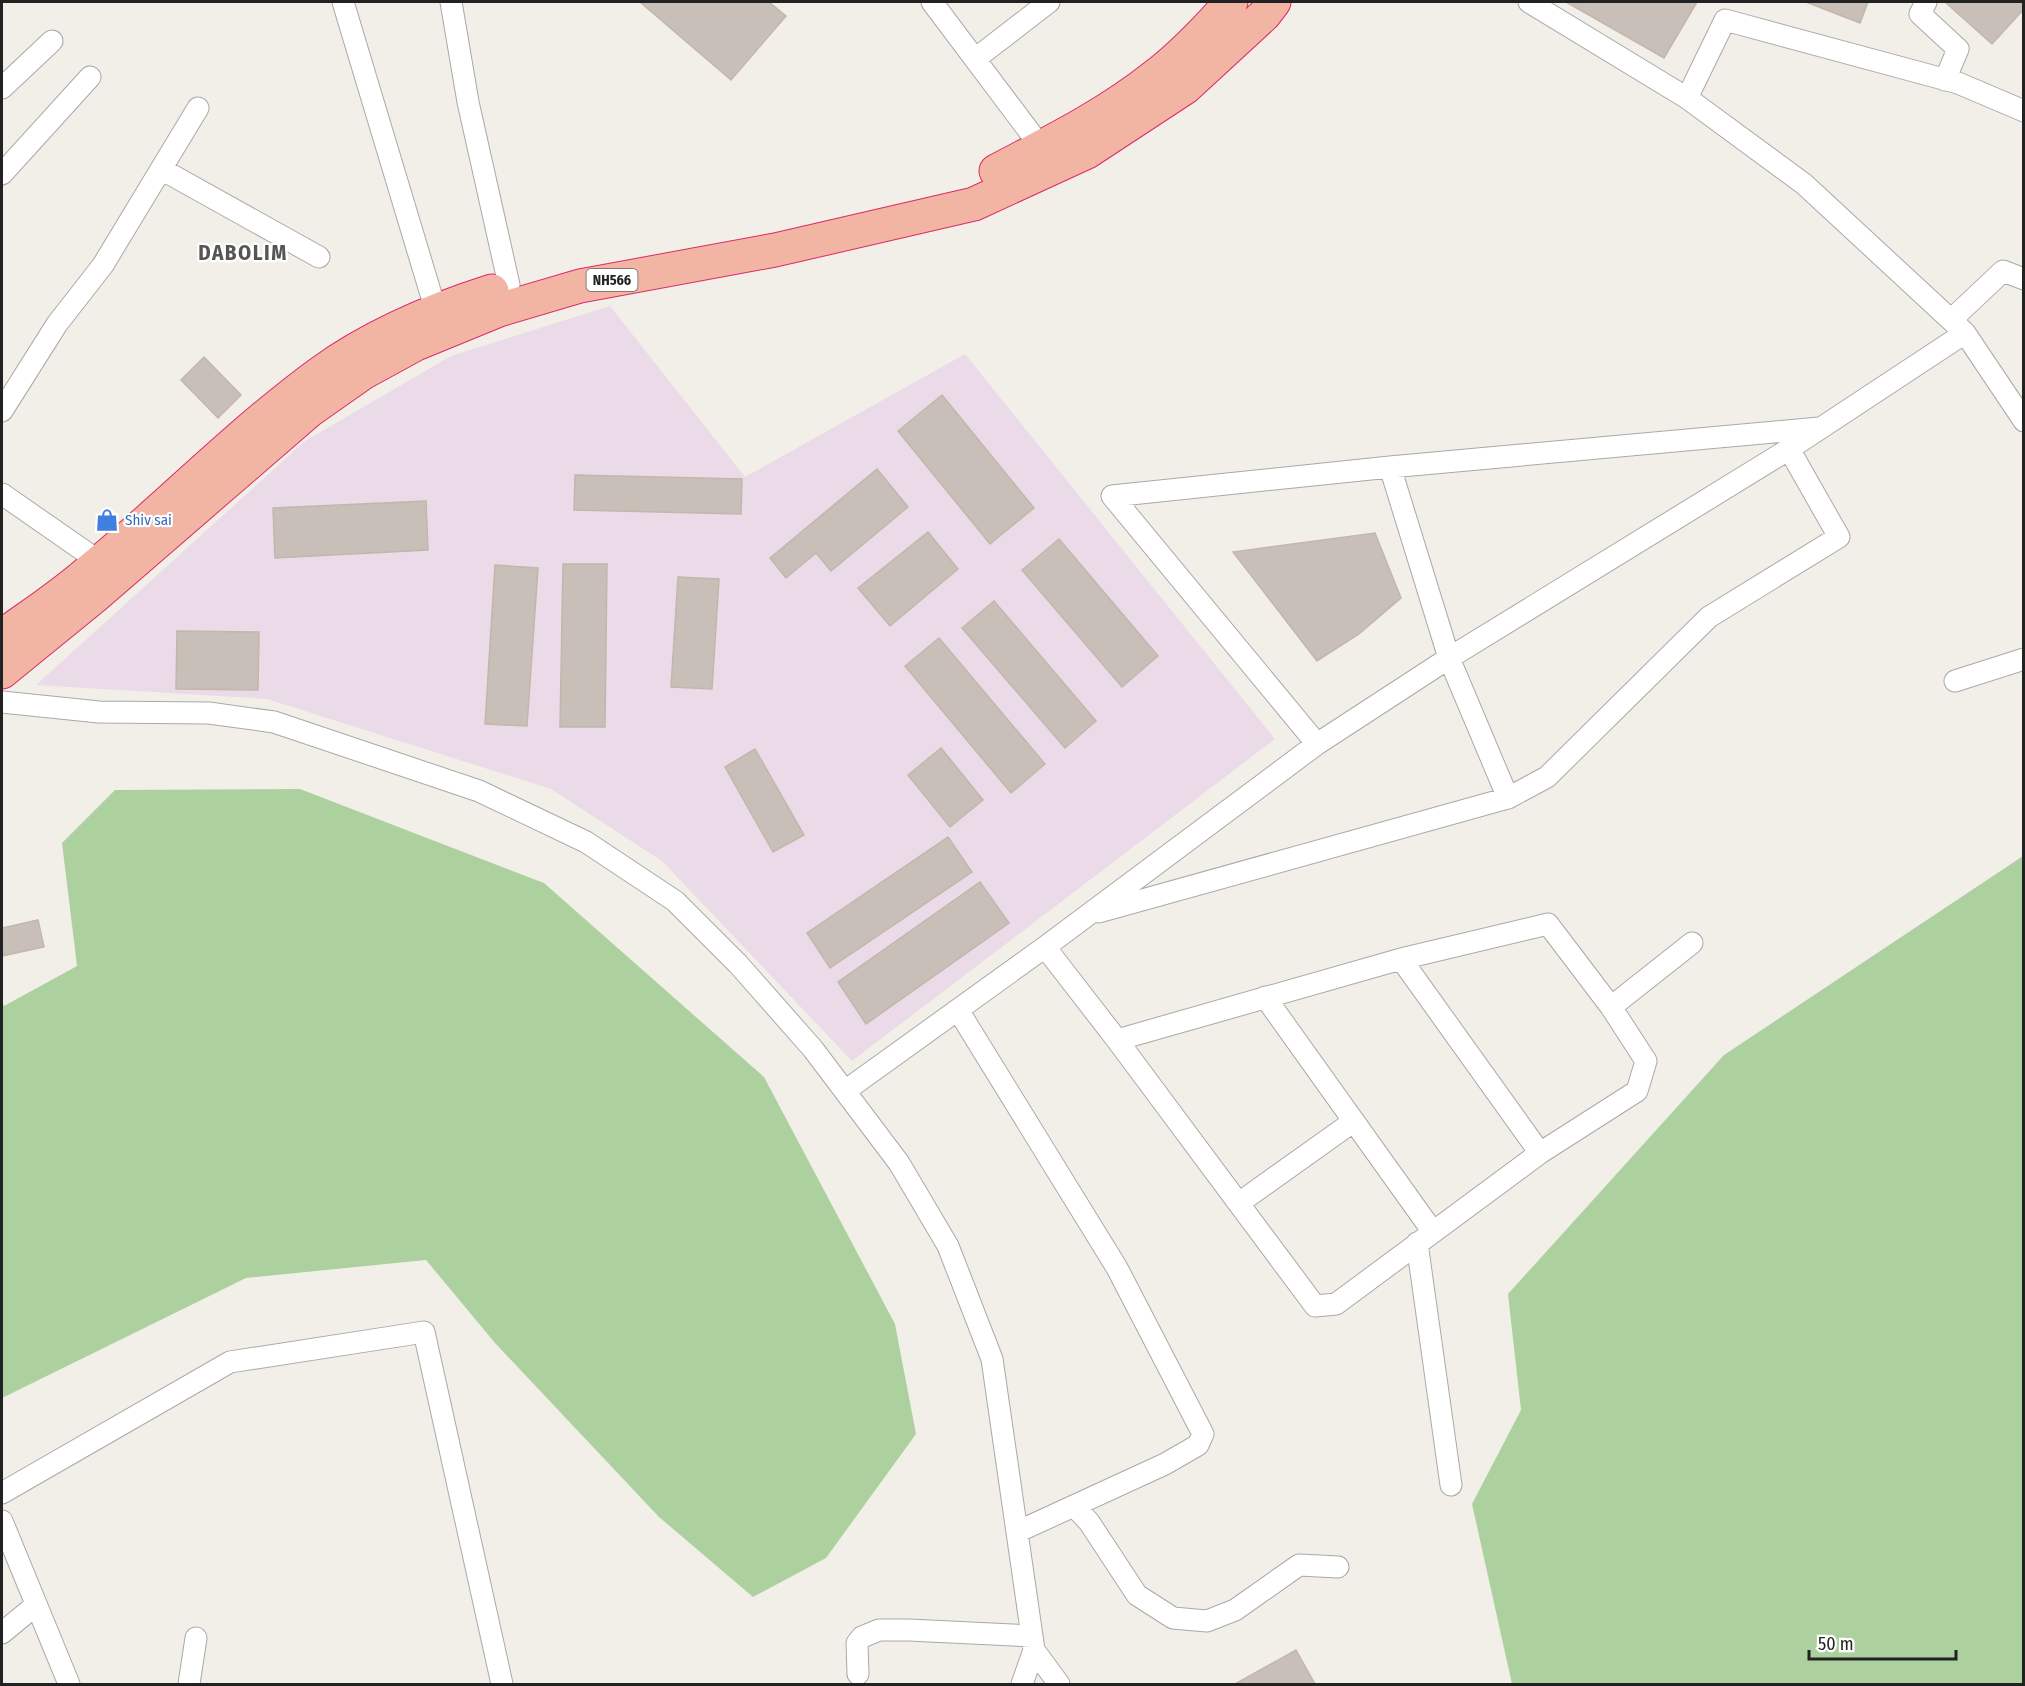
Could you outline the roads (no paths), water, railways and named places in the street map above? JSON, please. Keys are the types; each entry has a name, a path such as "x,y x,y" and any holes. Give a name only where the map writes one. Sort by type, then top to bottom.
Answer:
{"highway":[{"name":"NH566","path":"2,636 100,562 261,420 321,372 374,340 446,306 550,272 643,251 828,219 940,191 990,174 1106,111 1156,76 1200,37 1231,2"},
{"name":"NH566","path":"2,672 94,597 309,411 363,373 416,344 499,310 580,286 775,250 974,204 1087,153 1186,87 1264,15 1274,2"}],"street":[{"path":"343,2 436,311"},
{"path":"451,2 468,102 509,285"},
{"path":"932,2 1041,147"},
{"path":"975,59 1050,2"},
{"path":"1529,2 1687,98 1804,184 1958,326 2024,422"},
{"path":"1926,2 1920,14 1958,49 1945,80"},
{"path":"1687,98 1725,20 1958,83 2024,111"},
{"path":"2,88 52,41"},
{"path":"2,174 90,77"},
{"path":"2,411 57,324 103,265 198,108"},
{"path":"161,169 319,257"},
{"path":"845,1091 1045,947 1317,744 1449,658 1822,427 1958,326 2003,271 2024,279"},
{"path":"1317,744 1112,496 1390,467 1822,427"},
{"path":"1088,915 1508,798 1547,777 1709,617 1839,537 1789,449"},
{"path":"1390,467 1449,658 1508,798"},
{"path":"2,494 100,562"},
{"path":"1955,681 2024,659"},
{"path":"2,702 99,712 209,713 274,722 479,791 586,842 675,901 738,964 813,1048 899,1163 948,1246 992,1359 1033,1643 1022,1684"},
{"path":"1045,947 1315,1306 1336,1304 1540,1153 1637,1091 1646,1061 1611,1007 1548,924 1401,959 1117,1040"},
{"path":"1611,1007 1692,943"},
{"path":"1401,959 1540,1153"},
{"path":"1265,997 1354,1121 1425,1238 1451,1485"},
{"path":"958,1010 1117,1268 1203,1434 1198,1445 1165,1464 1017,1532"},
{"path":"1239,1203 1354,1121"},
{"path":"2,1493 230,1362 424,1332 502,1684"},
{"path":"1074,1506 1089,1522 1137,1595 1173,1618 1207,1621 1235,1610 1299,1565 1338,1567"},
{"path":"2,1521 69,1684"},
{"path":"2,1633 36,1605"},
{"path":"858,1674 857,1643 862,1637 879,1630 909,1630 1033,1643"},
{"path":"189,1684 196,1638"},
{"path":"1033,1643 1059,1684"}],"place":[{"name":"Shiv sai","path":"107,520"}],"district":[{"name":"DABOLIM","path":"243,253"}]}
